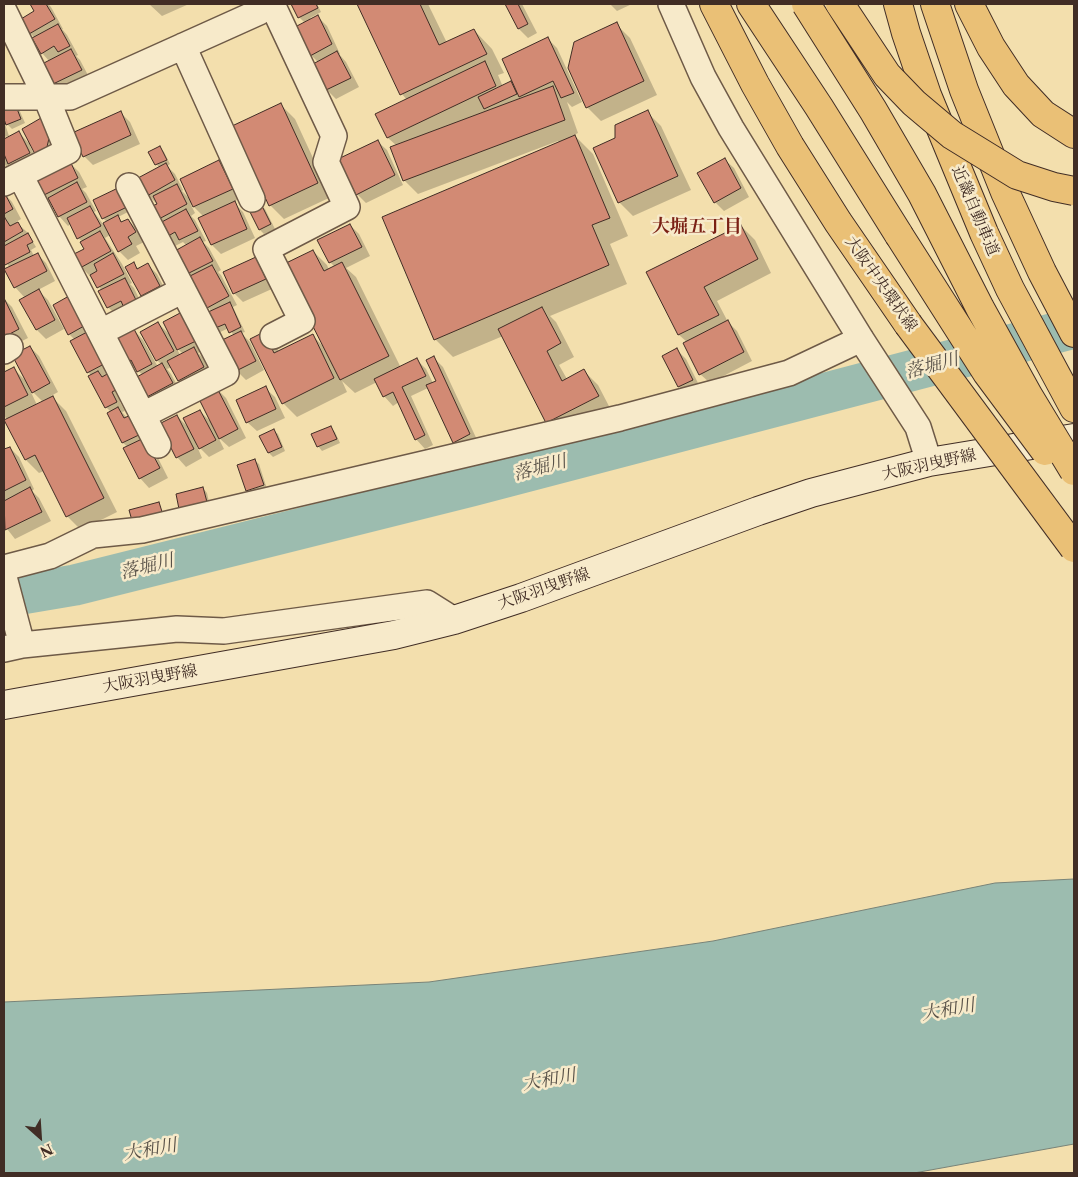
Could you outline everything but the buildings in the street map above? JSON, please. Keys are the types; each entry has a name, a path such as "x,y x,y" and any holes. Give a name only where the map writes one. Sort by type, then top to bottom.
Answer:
{"main road":[{"name":"大阪中央環状線","path":"714,4 755,84 790,146 838,222 908,324 1074,548"},
{"path":"751,4 819,107 987,373 1074,490"},
{"path":"806,4 873,110 922,194 980,308 1028,395 1074,471"},
{"path":"840,4 888,75 914,103 952,135 1017,175 1074,191"},
{"name":"近畿自動車道","path":"898,4 927,95 957,172 1010,289 1074,408"},
{"path":"935,4 964,90 997,173 1042,272 1074,333"},
{"path":"969,4 991,47 1016,85 1042,114 1074,134"},
{"name":"大阪羽曳野線","path":"4,706 394,635 454,620 579,577 758,510 811,493 929,462 1074,438"}],"street":[{"path":"4,97 70,97 259,12 271,4 334,136 326,162 347,207 266,250 302,321 273,336"},
{"path":"671,4 703,77 730,128 918,427 929,462"},
{"path":"4,11 46,97 68,151 12,179 101,332 158,445"},
{"path":"183,46 252,198"},
{"path":"129,186 226,373 143,415"},
{"path":"101,332 183,290"},
{"path":"4,568 50,556 93,535 142,530 620,418 789,373 867,348"},
{"path":"4,577 13,647 177,629 224,631 427,603 454,620"}],"water":[{"name":"大和川","path":"1074,879 1074,1144 914,1173 4,1173 4,1002 429,982 713,941 995,883"}],"waterway":[{"name":"落堀川","path":"4,597 75,585 471,486 1074,328"}],"district":[{"name":"大堀五丁目","path":"697,227"}]}
